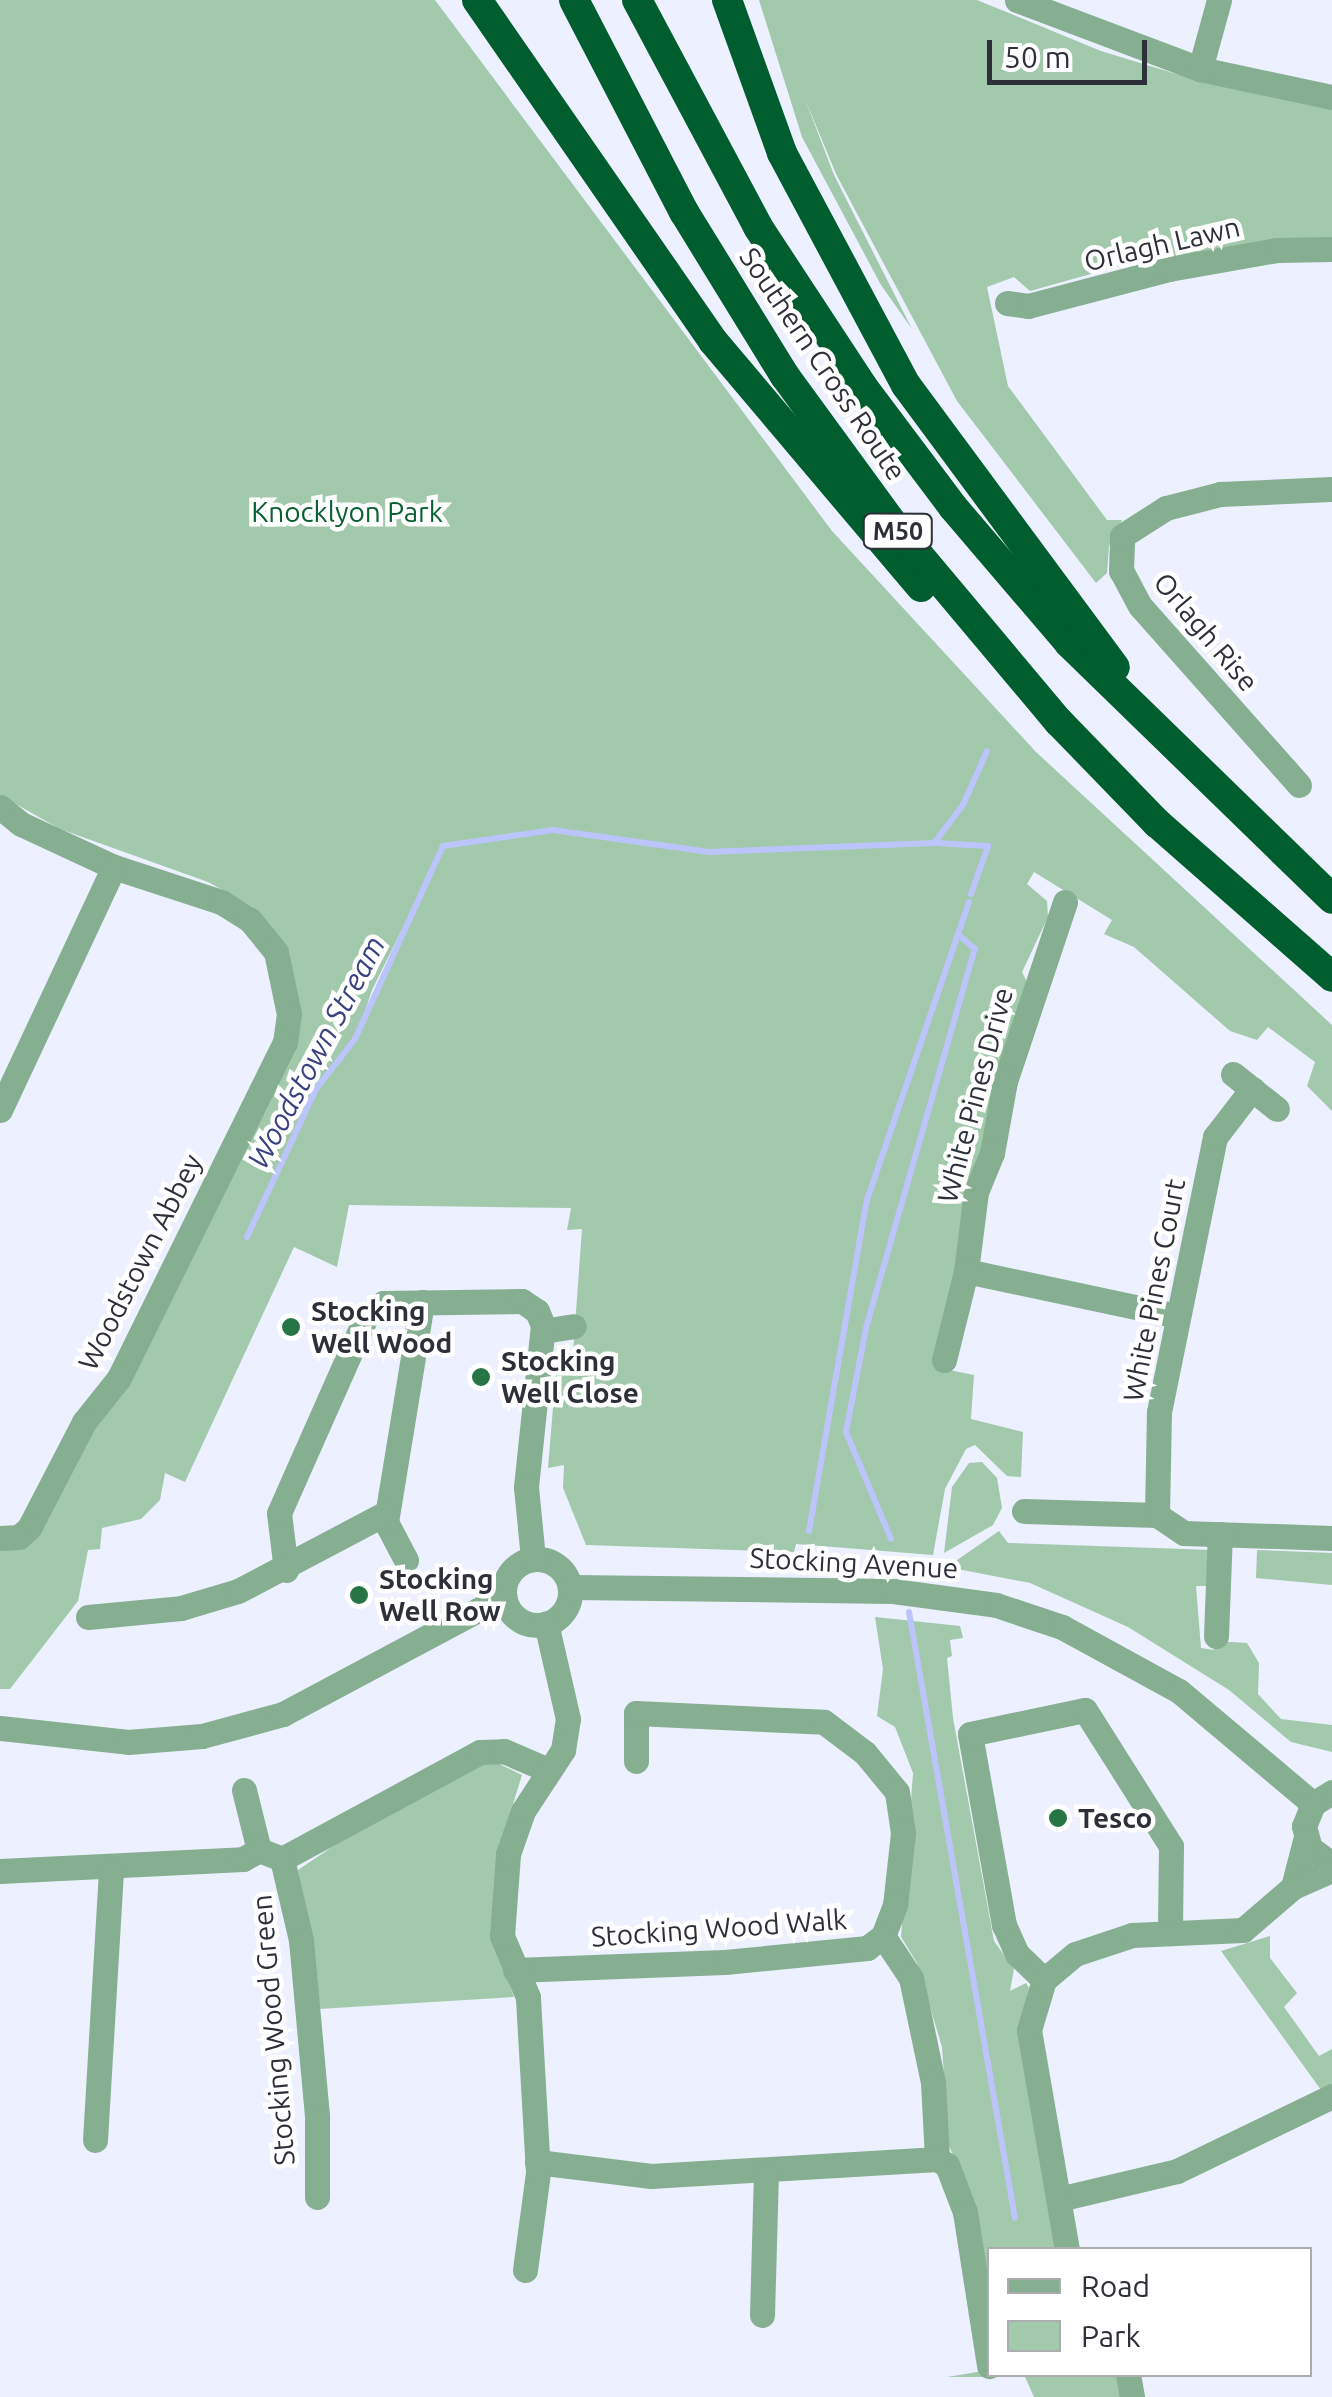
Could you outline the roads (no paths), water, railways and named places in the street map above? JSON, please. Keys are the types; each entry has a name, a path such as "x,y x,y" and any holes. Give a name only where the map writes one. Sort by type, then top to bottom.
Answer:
{"highway":[{"name":"M50","path":"476,0 713,341 863,525 1059,722"},
{"name":"Southern Cross Route","path":"574,0 684,212 785,376 896,528 1059,722 1156,823 1332,977"},
{"name":"Southern Cross Route","path":"637,0 758,227 863,388 1069,643 1332,899"},
{"name":"M50","path":"727,0 782,152 906,385 1190,764"}],"street":[{"path":"1017,0 1200,69 1332,97"},
{"path":"1200,69 1219,0"},
{"name":"Orlagh Lawn","path":"1007,303 1028,306 1169,269 1277,250 1332,248"},
{"name":"Orlagh Rise","path":"1299,785 1140,606 1121,571 1122,536 1166,508 1220,494 1332,489"},
{"path":"0,807 21,824 114,867 0,1110"},
{"name":"Woodstown Abbey","path":"0,1538 19,1538 29,1528 84,1422 119,1378 285,1042 286,984 276,952 250,920 221,902 114,867"},
{"name":"White Pines Drive","path":"944,1360 966,1270 976,1192 992,1153 1005,1081 1065,902"},
{"name":"White Pines Court","path":"1157,1515 1159,1412 1215,1137 1243,1082 1277,1109"},
{"path":"966,1270 1178,1316"},
{"path":"286,1570 279,1513 366,1317 383,1302 522,1301 538,1311 543,1328 527,1469 533,1559"},
{"path":"406,1560 386,1513 422,1302"},
{"path":"543,1328 574,1326"},
{"path":"1024,1511 1157,1515 1184,1533 1332,1538"},
{"path":"88,1617 180,1608 286,1570 386,1513"},
{"path":"1216,1636 1220,1534"},
{"path":"0,1728 128,1742 202,1736 282,1714 504,1596 514,1568 533,1559 553,1563 570,1587 567,1605 546,1623 519,1620 504,1596"},
{"name":"Stocking Avenue","path":"570,1587 893,1592 996,1605 1077,1634 1216,1715 1323,1798 1306,1838 1293,1887"},
{"path":"524,2270 536,2162 528,1997 502,1936 508,1854 523,1810 563,1750 568,1719 546,1623"},
{"path":"1044,1980 1017,1954 1004,1925 970,1734 1086,1710 1171,1846 1170,1929"},
{"path":"636,1761 636,1713 824,1722 865,1753 897,1792 903,1833 895,1905 884,1936"},
{"path":"0,1872 270,1855 480,1752 522,1756 548,1770"},
{"name":"Stocking Wood Green","path":"244,1790 270,1855 302,1957 317,2116 316,2197"},
{"path":"1306,1838 1318,1858 1332,1867"},
{"path":"1066,2247 1030,2030 1044,1980 1102,1942 1170,1929 1243,1930 1293,1887 1332,1867"},
{"path":"95,2140 111,1868"},
{"name":"Stocking Wood Walk","path":"516,1970 725,1962 868,1948 884,1936 911,1978 934,2082 937,2159"},
{"path":"1058,2199 1177,2170 1332,2096"},
{"path":"536,2162 651,2176 937,2159 947,2165 965,2212 987,2348"},
{"path":"762,2315 766,2172"}],"waterway":[{"name":"Woodstown Stream","path":"247,1237 316,1089 355,1039 443,846 553,830 709,852 934,843 963,805 987,751"},
{"name":"Woodstown Stream","path":"936,843 988,846 971,894"},
{"path":"809,1531 867,1200 969,902"},
{"path":"891,1539 846,1432 866,1328 975,949 958,934"},
{"path":"909,1612 1015,2218"}],"place":[{"name":"Stocking Well Wood","path":"291,1327"},
{"name":"Stocking Well Close","path":"481,1377"},
{"name":"Stocking Well Row","path":"359,1595"},
{"name":"Tesco","path":"1058,1818"}],"park label":[{"name":"Knocklyon Park","path":"347,512"}]}
